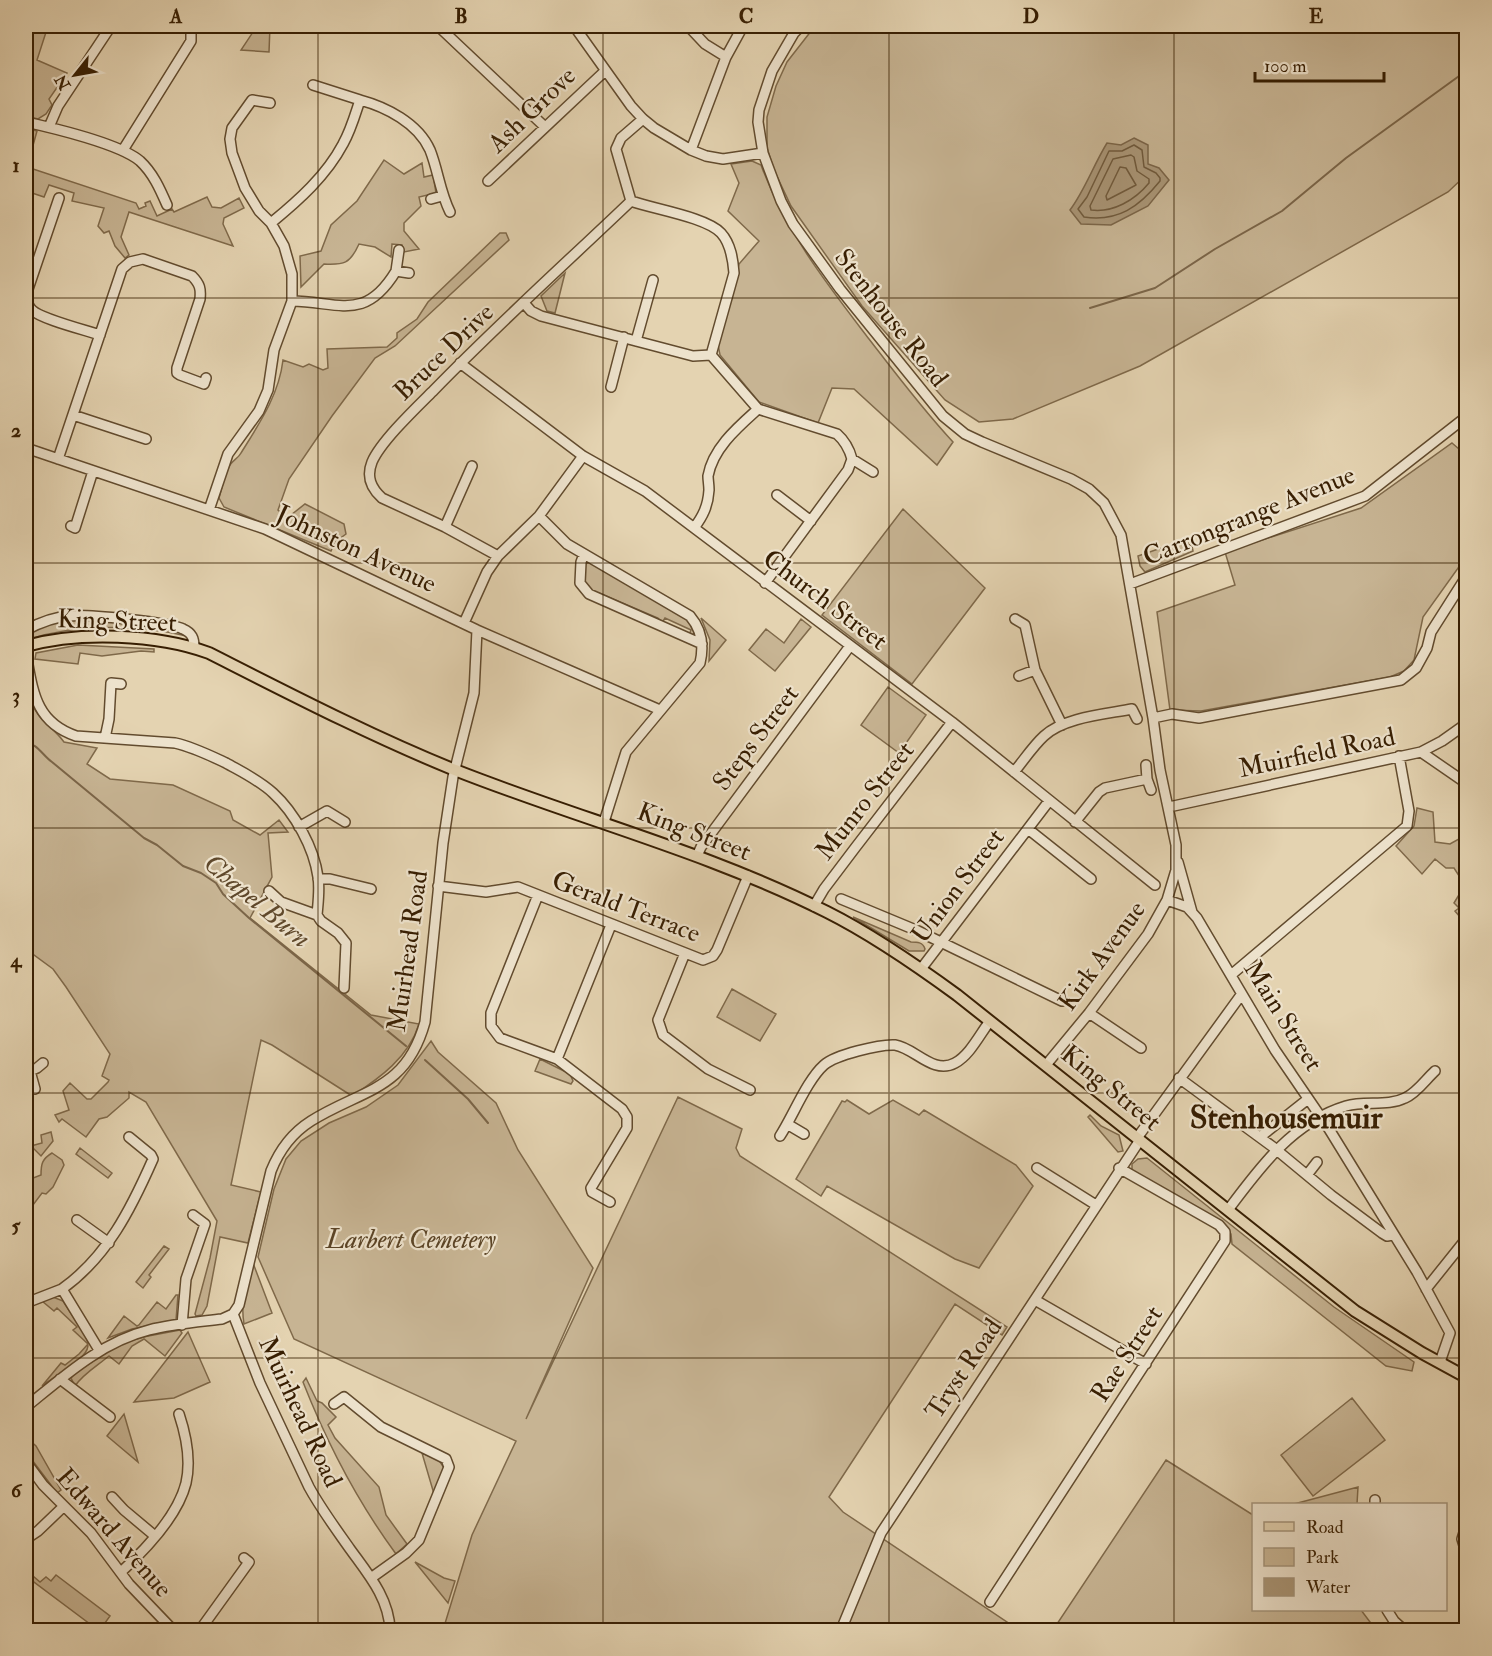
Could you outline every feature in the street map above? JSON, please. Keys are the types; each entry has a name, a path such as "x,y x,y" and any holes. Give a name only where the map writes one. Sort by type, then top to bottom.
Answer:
{"main road":[{"name":"King Street","path":"26,646 81,637 148,640 194,647 373,735 455,770 697,856 814,906 852,926 921,969 990,1020 1355,1311 1440,1362"},
{"path":"1440,1362 1467,1377"}],"street":[{"path":"49,127 58,106 111,26"},
{"path":"438,26 545,127"},
{"path":"574,26 605,71 643,119 691,150 706,156 723,159 763,153"},
{"path":"688,26 705,44 726,57"},
{"path":"691,150 726,57 743,26"},
{"name":"Stenhouse Road","path":"801,26 794,33 772,71 765,89 758,122 763,153 793,224 840,289 943,416 965,434 1071,478 1089,489 1098,496 1117,525 1125,555"},
{"path":"123,150 192,41 191,34"},
{"name":"Ash Grove","path":"488,181 605,71"},
{"path":"313,85 378,105 407,123 426,141 434,161 442,196 450,212"},
{"path":"246,90 252,100 270,103"},
{"path":"208,510 228,454 260,411 268,390 274,350 292,301 292,274 289,258 271,223 250,199 244,188 232,153 230,139 232,128 252,100"},
{"path":"271,223 306,194 337,155 345,142 360,100"},
{"path":"643,119 621,138 616,149 631,201 707,225 721,232 729,246 734,273 711,356"},
{"path":"26,122 123,150 149,171 167,205"},
{"path":"430,199 442,196"},
{"path":"59,198 27,292 28,303 30,308 39,315 100,335"},
{"name":"Bruce Drive","path":"498,556 445,527 382,498 372,486 369,474 373,460 398,427 460,363 631,201"},
{"path":"292,301 311,301 340,306 364,303 374,298 396,271 399,250"},
{"path":"58,459 122,269 130,262 143,259 192,276 200,286 200,299 177,373 204,384 206,378"},
{"path":"396,271 409,273"},
{"path":"636,341 653,280"},
{"path":"524,303 531,311 541,316 693,356 711,356 758,409 837,434 844,441 850,450 852,459 848,471 765,583"},
{"path":"611,387 624,337"},
{"name":"Church Street","path":"460,363 583,456 645,491 952,722 1155,885"},
{"path":"694,528 704,515 708,502 708,477 726,439 758,409"},
{"path":"73,415 141,435"},
{"name":"Carrongrange Avenue","path":"1130,584 1365,496 1467,417"},
{"name":"Johnston Avenue","path":"26,448 273,532 477,630 660,710"},
{"path":"464,623 487,572 498,556 539,516 583,456"},
{"path":"852,459 873,472"},
{"path":"445,527 471,466"},
{"path":"71,526 75,528 93,471"},
{"path":"777,495 811,520"},
{"path":"539,516 557,536 690,616 700,630 702,644 700,663 626,752 604,822"},
{"path":"584,554 581,562 580,583 589,594 702,644"},
{"name":"Main Street","path":"1125,555 1160,770 1176,845 1176,860 1167,900"},
{"path":"1153,718 1172,714 1198,718 1401,680 1416,668 1427,648 1431,632 1467,577"},
{"path":"26,630 53,618 83,615 174,625 194,638 194,647"},
{"path":"1025,625 1035,618"},
{"path":"1015,620 1025,625"},
{"path":"1025,625 1035,670 1062,725"},
{"name":"Muirhead Road","path":"390,1630 385,1603 371,1578 309,1487 260,1383 233,1314 239,1305 271,1171 278,1155 288,1141 309,1122 385,1083 405,1064 421,1039 426,1011 443,843 455,770 474,693 477,630"},
{"name":"Steps Street","path":"697,856 701,847 850,646"},
{"path":"26,654 38,705 52,724 61,731 105,738 175,742 244,772 280,800 299,827 309,848 318,879 317,915 346,943 342,982"},
{"path":"1019,676 1035,670"},
{"path":"105,738 109,719 111,683 121,684"},
{"path":"1132,698 1132,709 1137,718"},
{"path":"1014,771 1045,735 1062,725 1132,709"},
{"name":"Munro Street","path":"814,906 824,889 952,722"},
{"name":"Muirfield Road","path":"1169,807 1421,752 1436,745 1467,724"},
{"path":"1464,782 1467,737"},
{"path":"1421,752 1464,782"},
{"path":"1231,975 1407,826 1409,811 1399,756"},
{"path":"1146,765 1151,790"},
{"path":"1075,822 1099,792 1105,788 1147,779"},
{"name":"Union Street","path":"921,969 1049,801"},
{"path":"299,827 327,811 345,822"},
{"name":"Union Street","path":"1028,829 1091,879"},
{"name":"Main Street","path":"1176,860 1181,870 1192,912 1241,995 1329,1129 1426,1288 1450,1334 1440,1362"},
{"name":"Gerald Terrace","path":"438,886 486,892 514,886 703,960 713,956 748,876"},
{"path":"318,879 366,886"},
{"path":"269,891 281,902 317,915"},
{"path":"538,895 490,1019 494,1033 500,1038 556,1059 622,1109 627,1117 627,1128 591,1188 592,1192 610,1202"},
{"path":"841,899 941,942 1062,1001"},
{"path":"1167,900 1182,904 1192,912"},
{"name":"Kirk Avenue","path":"1046,1065 1148,934 1167,900"},
{"path":"556,1059 611,925"},
{"path":"685,953 658,1020 660,1030 663,1035 708,1069 750,1090"},
{"name":"Tryst Road","path":"841,1630 881,1533 1138,1139 1179,1078 1241,995"},
{"path":"1089,1012 1141,1048"},
{"path":"780,1136 815,1076 828,1062 871,1048 896,1045 929,1063 953,1064 963,1057 990,1020"},
{"path":"35,1089 28,1072 43,1063"},
{"path":"1228,1210 1276,1149 1297,1132 1345,1106 1404,1099 1435,1071"},
{"name":"King Street","path":"1179,1078 1276,1149 1331,1195 1382,1233 1387,1236 1393,1235"},
{"path":"1260,1137 1308,1099"},
{"path":"787,1124 804,1134"},
{"path":"26,1303 62,1289 86,1271 109,1244 138,1193 153,1159 129,1137"},
{"path":"1307,1175 1317,1162"},
{"path":"1037,1168 1096,1205"},
{"name":"Rae Street","path":"990,1602 1224,1245 1225,1232 1219,1225 1119,1168"},
{"path":"182,1325 186,1279 205,1224 193,1215"},
{"path":"82,1220 109,1244"},
{"path":"1426,1288 1467,1239"},
{"path":"62,1289 99,1350"},
{"path":"1035,1300 1146,1364"},
{"path":"26,1407 99,1350 121,1339 149,1330 222,1319 233,1314"},
{"path":"60,1379 110,1417"},
{"path":"334,1404 344,1397 381,1427 440,1455 448,1463 449,1472 419,1539 406,1553 371,1578"},
{"path":"121,1572 155,1536 181,1497 186,1482 187,1452 179,1414"},
{"path":"448,1463 457,1455"},
{"name":"Edward Avenue","path":"26,1462 43,1485 91,1533 121,1572 173,1630"},
{"path":"112,1497 155,1536"},
{"path":"26,1539 63,1507"},
{"path":"1466,1527 1462,1539 1467,1552"},
{"path":"200,1630 249,1562 244,1558"},
{"path":"1388,1611 1404,1630"}],"green space":[{"path":"26,26 48,26 37,60 67,73 49,99 52,105 46,114 38,119 26,116"},
{"path":"257,26 270,26 269,52 241,50"},
{"path":"815,26 1466,26 1466,175 1448,192 1140,366 1013,419 979,422 945,400 862,306 791,206 774,170 767,148 767,117 776,86 787,62"},
{"path":"26,128 37,131 27,167 136,203 139,209 150,201 157,216 172,209 174,212 207,197 212,207 221,208 239,198 244,208 224,218 223,224 233,246 129,212 121,237 129,255 125,258 115,246 109,231 104,233 98,226 104,208 72,201 74,193 49,185 44,197 26,191"},
{"path":"384,160 404,174 422,163 424,177 433,175 436,193 419,197 421,206 404,223 404,231 419,249 404,252 402,245 392,244 391,257 375,247 359,244 353,256 346,262 324,264 301,287 300,256 321,251 331,225 357,201"},
{"path":"752,161 761,165 782,212 823,277 910,392 953,442 937,465 854,389 832,388 818,423 759,402 720,355 718,345 739,264 759,241 728,211 739,183 731,164"},
{"path":"500,233 506,233 509,240 395,346 375,358 289,479 278,510 287,518 305,504 344,524 346,534 335,542 331,551 224,507 219,498 226,474 255,431 273,397 283,360 303,367 309,364 323,370 328,368 327,349 387,347 397,338 397,333 417,319 428,302"},
{"path":"565,273 555,313 547,311 541,296"},
{"path":"1452,443 1466,455 1466,557 1423,617 1414,660 1404,671 1390,677 1201,711 1170,710 1157,612 1235,585 1225,552 1361,508"},
{"path":"903,509 985,588 912,684 822,615"},
{"path":"1187,539 1193,551 1145,572 1140,566 1138,556"},
{"path":"589,562 691,621 697,637 689,635 691,630 665,618 662,623 658,618 599,593 594,594 584,582 584,565"},
{"path":"71,617 167,627 179,630 187,636 148,629 106,628 64,631 26,640 26,633 42,625"},
{"path":"701,618 726,640 709,661 710,640"},
{"path":"801,619 811,627 775,671 749,650 766,629 784,643"},
{"path":"78,645 154,649 154,652 141,651 102,656 80,653 78,664 35,659 36,653"},
{"path":"26,684 28,701 40,717 64,742 97,748 87,764 110,779 173,785 230,811 233,820 260,835 279,820 288,832 268,833 272,877 250,918 371,1015 419,1024 401,1057 373,1082 352,1096 261,1040 231,1185 261,1192 248,1243 220,1237 207,1306 202,1315 196,1316 195,1314 217,1221 146,1102 129,1092 129,1098 107,1117 99,1119 86,1137 62,1119 59,1122 55,1115 69,1110 63,1091 70,1083 87,1099 91,1099 108,1082 109,1080 102,1076 110,1054 53,969 26,949"},
{"path":"888,687 926,715 899,753 861,725"},
{"path":"1417,808 1433,812 1435,842 1450,844 1466,835 1466,924 1455,911 1459,908 1454,903 1465,885 1454,868 1446,868 1435,859 1422,874 1396,846 1414,826"},
{"path":"853,917 911,942 920,943 925,949 924,951 909,951"},
{"path":"732,989 776,1014 760,1041 717,1017"},
{"name":"Larbert Cemetery","path":"431,1041 438,1052 496,1103 518,1150 593,1268 526,1419 678,1097 742,1129 736,1148 740,1156 1007,1327 1002,1335 955,1304 829,1497 843,1512 1019,1630 443,1630 472,1535 516,1441 294,1339 258,1257 274,1189 286,1159 301,1141 329,1123 366,1107 398,1085"},
{"path":"540,1059 570,1074 573,1081 571,1084 535,1071"},
{"path":"847,1100 869,1114 893,1100 919,1115 924,1110 1016,1165 1033,1186 979,1268 955,1259 827,1186 821,1196 796,1179 842,1101"},
{"path":"1090,1115 1101,1126 1119,1135 1123,1151 1118,1152 1088,1117"},
{"path":"51,1132 53,1141 41,1156 31,1146 42,1143 41,1135"},
{"path":"80,1148 112,1173 108,1178 76,1154"},
{"path":"52,1153 62,1160 64,1165 53,1187 46,1194 42,1193 33,1205 26,1199 33,1178 41,1175 43,1162"},
{"path":"1147,1158 1334,1307 1414,1362 1412,1371 1386,1366 1232,1244 1231,1234 1223,1223 1132,1171 1132,1164 1138,1159"},
{"path":"164,1246 169,1249 149,1275 151,1277 143,1288 136,1282"},
{"path":"253,1263 272,1313 244,1324 246,1285"},
{"path":"178,1295 176,1320 132,1329 108,1338 124,1316 137,1326 157,1302 166,1309"},
{"path":"53,1297 63,1301 87,1338 88,1344 73,1330 77,1327 57,1308 54,1311 42,1301"},
{"path":"180,1330 182,1333 165,1356 144,1339 132,1346 119,1364 109,1356 75,1386 71,1378 117,1345"},
{"path":"188,1332 210,1382 174,1398 134,1402"},
{"path":"88,1344 88,1348 81,1357 42,1386 61,1363 65,1365"},
{"path":"306,1378 317,1401 336,1417 328,1425 335,1438 379,1487 386,1515 407,1544 396,1554 368,1513 333,1449 303,1382"},
{"path":"1352,1398 1385,1440 1313,1496 1281,1455"},
{"path":"124,1414 138,1462 107,1436"},
{"path":"26,1437 36,1446 61,1490 57,1493 26,1452"},
{"path":"422,1453 439,1460 444,1468 434,1494"},
{"path":"1166,1460 1252,1514 1252,1611 1362,1611 1376,1630 1053,1630"},
{"path":"1358,1487 1357,1503 1298,1503"},
{"path":"415,1562 444,1578 455,1581 448,1603"},
{"path":"26,1570 40,1582 46,1577 51,1581 56,1575 110,1616 98,1630 26,1576"}],"water":[{"path":"1134,138 1148,145 1148,164 1159,168 1169,180 1148,206 1111,225 1081,224 1070,210 1107,143 1121,145"}],"waterway":[{"path":"1090,308 1155,288 1215,249 1282,211 1346,158 1466,71"},
{"name":"Chapel Burn","path":"26,743 37,747 144,838 157,845 183,866 201,873 216,883 223,894 249,918 406,1046"},
{"name":"Chapel Burn","path":"425,1060 468,1099 488,1123"}],"district":[{"name":"Stenhousemuir","path":"1286,1118"}]}
